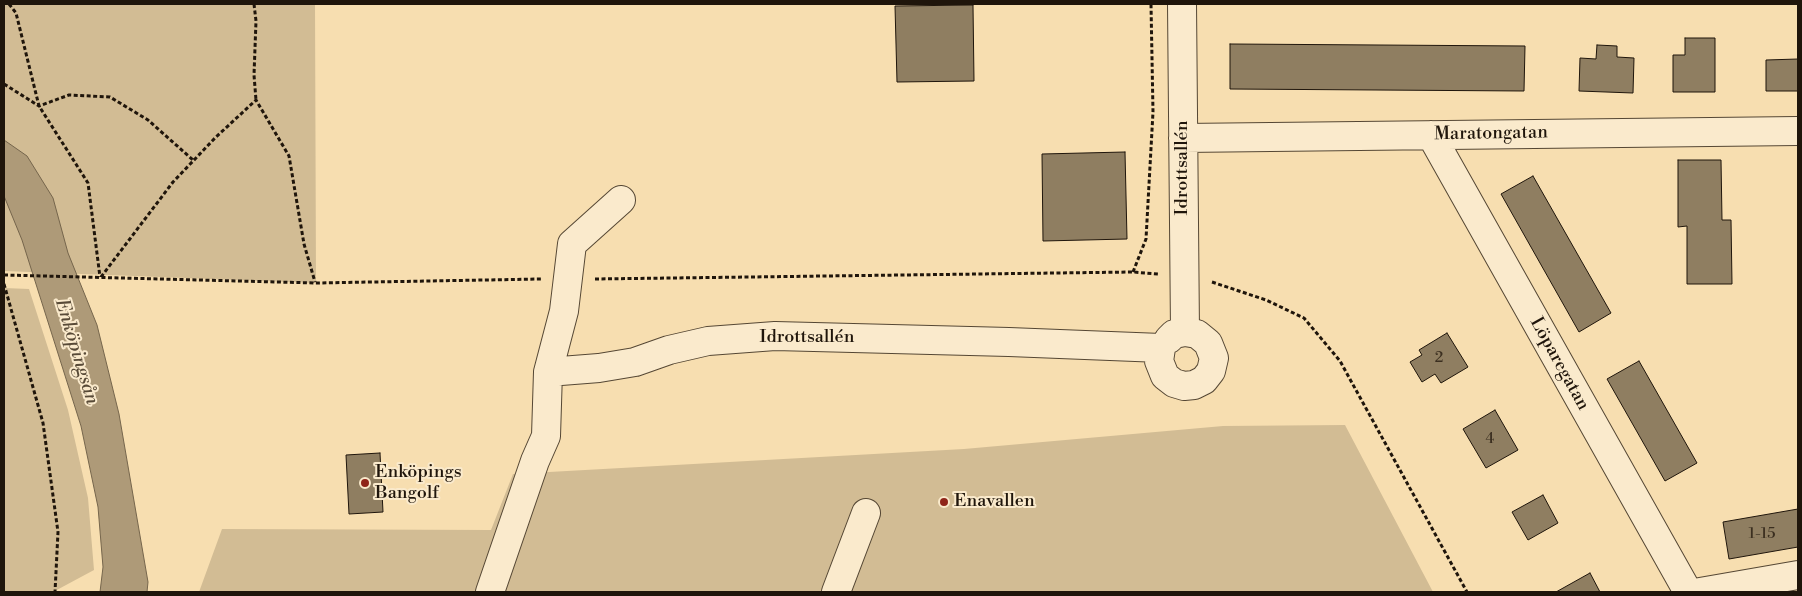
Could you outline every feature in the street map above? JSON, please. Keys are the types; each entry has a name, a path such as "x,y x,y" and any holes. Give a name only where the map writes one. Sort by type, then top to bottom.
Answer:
{"street":[{"name":"Idrottsallén","path":"1182,4 1185,332"},
{"name":"Maratongatan","path":"1183,138 1798,131"},
{"name":"Löparegatan","path":"1431,135 1688,592"},
{"path":"490,592 546,436 548,372 564,311 572,244 620,200"},
{"path":"1185,332 1198,334 1212,348 1214,358 1211,371 1204,380 1194,385 1184,386 1174,383 1165,376 1159,361 1161,348 1166,340 1174,334 1185,332"},
{"name":"Idrottsallén","path":"548,372 599,368 635,362 669,350 708,342 776,336 1161,348"},
{"path":"836,592 866,513"},
{"path":"1700,592 1798,575"}],"path":[{"path":"9,4 16,13 40,106 88,183 100,278"},
{"path":"254,4 256,21 254,75 256,100 289,156 304,244 316,283"},
{"path":"1133,272 1146,240 1153,112 1151,4"},
{"path":"4,84 40,106"},
{"path":"40,106 69,95 110,97 148,120 193,160"},
{"path":"100,278 173,182 193,160 256,100"},
{"path":"4,275 100,278"},
{"path":"4,284 43,422 58,532 55,592"}],"shaded area":[{"path":"4,4 315,4 316,283 4,271"},
{"path":"4,288 29,289 68,410 88,498 94,570 53,592 4,592"},
{"name":"Enavallen","path":"1345,425 1433,592 199,592 222,529 491,530 513,474 964,449 1223,426"}],"water":[{"name":"Enköpingsån","path":"4,140 27,156 53,198 68,253 97,325 119,414 148,582 147,592 100,592 103,567 98,507 81,426 22,240 4,196"}],"building":[{"path":"973,5 974,81 897,82 895,6"},
{"path":"1685,38 1715,38 1715,92 1673,92 1673,55 1685,55"},
{"path":"1230,44 1525,46 1524,91 1230,89"},
{"path":"1597,45 1617,46 1617,57 1634,58 1633,93 1579,91 1580,58 1596,59"},
{"path":"1798,59 1798,91 1766,91 1766,60"},
{"path":"1125,152 1127,239 1043,241 1042,154"},
{"path":"1678,160 1721,160 1722,220 1731,220 1732,284 1687,284 1687,226 1678,227"},
{"path":"1533,176 1611,313 1579,332 1501,194"},
{"path":"1447,333 1468,367 1441,383 1435,374 1422,382 1410,362 1422,355 1419,350"},
{"path":"1639,361 1697,463 1665,481 1607,379"},
{"path":"1495,410 1518,450 1486,468 1463,429"},
{"name":"Enköpings Bangolf","path":"380,453 383,512 349,514 346,455"},
{"path":"1543,495 1558,523 1528,540 1512,512"},
{"path":"1798,509 1798,547 1729,559 1723,522"},
{"path":"1590,573 1600,592 1556,592"}],"place":[{"name":"Enköpings Bangolf","path":"365,483"},
{"name":"Enavallen","path":"944,502"}]}
